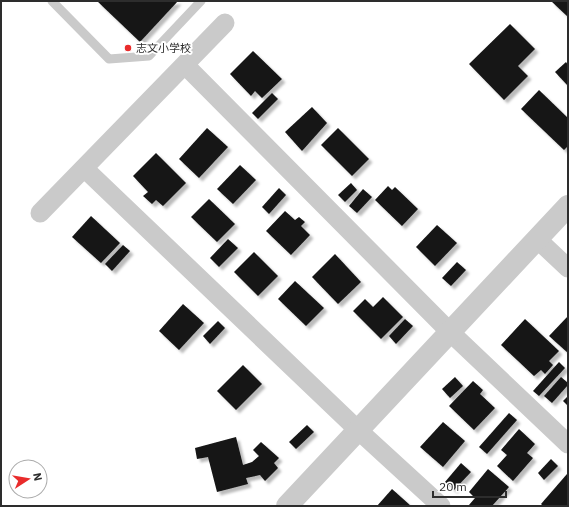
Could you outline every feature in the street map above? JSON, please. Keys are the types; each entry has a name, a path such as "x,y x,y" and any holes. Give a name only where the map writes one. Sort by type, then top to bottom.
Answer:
{"street":[{"path":"40,212 225,23"},
{"path":"185,64 450,332 568,444"},
{"path":"84,168 358,430 441,506"},
{"path":"287,506 568,206"},
{"path":"537,239 568,268"}],"lane":[{"path":"52,1 110,59 149,56 201,1"}],"building":[{"path":"97,1 178,1 140,42"},
{"path":"551,1 568,1 568,17"},
{"path":"510,24 535,49 518,66 528,76 504,100 469,64"},
{"path":"253,51 282,79 262,98 255,91 251,96 230,74"},
{"path":"566,62 568,65 568,86 555,72"},
{"path":"539,90 568,118 568,146 564,150 521,109"},
{"path":"272,93 278,99 258,119 252,113"},
{"path":"312,107 327,123 302,151 285,132"},
{"path":"207,128 228,147 199,178 179,159"},
{"path":"338,128 369,159 352,176 321,145"},
{"path":"156,153 186,183 163,206 156,200 152,204 143,196 148,192 133,176"},
{"path":"240,165 256,180 233,204 217,189"},
{"path":"351,183 357,190 345,202 338,195"},
{"path":"388,186 392,190 395,187 418,209 402,226 375,200"},
{"path":"279,188 286,195 269,214 262,207"},
{"path":"363,189 372,197 357,213 349,206"},
{"path":"209,199 235,224 217,242 191,217"},
{"path":"285,211 295,220 299,217 305,222 301,226 310,235 291,255 266,231"},
{"path":"91,216 120,243 101,263 72,237"},
{"path":"437,225 457,243 435,266 416,247"},
{"path":"228,239 238,248 219,267 210,258"},
{"path":"123,245 130,251 112,271 105,264"},
{"path":"254,252 278,276 258,296 234,272"},
{"path":"335,254 361,282 338,304 312,277"},
{"path":"457,262 466,270 451,286 442,278"},
{"path":"295,281 324,308 306,326 278,299"},
{"path":"383,297 403,317 381,339 353,311 365,299 373,307"},
{"path":"183,304 204,323 179,350 159,331"},
{"path":"568,316 568,353 549,336"},
{"path":"405,319 413,326 396,344 389,336"},
{"path":"525,319 559,351 549,361 553,365 545,374 541,370 534,376 501,345"},
{"path":"218,321 225,328 210,344 203,336"},
{"path":"559,362 565,368 539,396 533,391"},
{"path":"243,365 262,384 236,410 217,391"},
{"path":"455,377 463,386 450,398 442,389"},
{"path":"561,377 568,383 568,385 552,403 544,396"},
{"path":"473,381 483,390 480,394 495,408 474,430 449,406"},
{"path":"568,396 568,406 563,401"},
{"path":"509,413 517,420 487,454 479,447"},
{"path":"443,422 465,441 443,467 420,447"},
{"path":"307,425 314,432 296,449 289,442"},
{"path":"519,429 535,444 527,453 533,458 513,481 497,466 507,455 501,450"},
{"path":"236,437 243,465 252,462 259,456 253,450 261,442 279,458 274,463 278,468 265,481 260,475 246,478 248,484 217,492 208,457 197,459 195,448"},
{"path":"551,459 558,466 544,480 538,473"},
{"path":"461,463 471,472 454,490 445,482"},
{"path":"488,469 509,487 492,506 470,506 469,505 475,498 469,492"},
{"path":"567,474 568,506 543,506 541,504"},
{"path":"392,489 411,506 377,506"}],"place":[{"name":"志文小学校","path":"128,48"}]}
